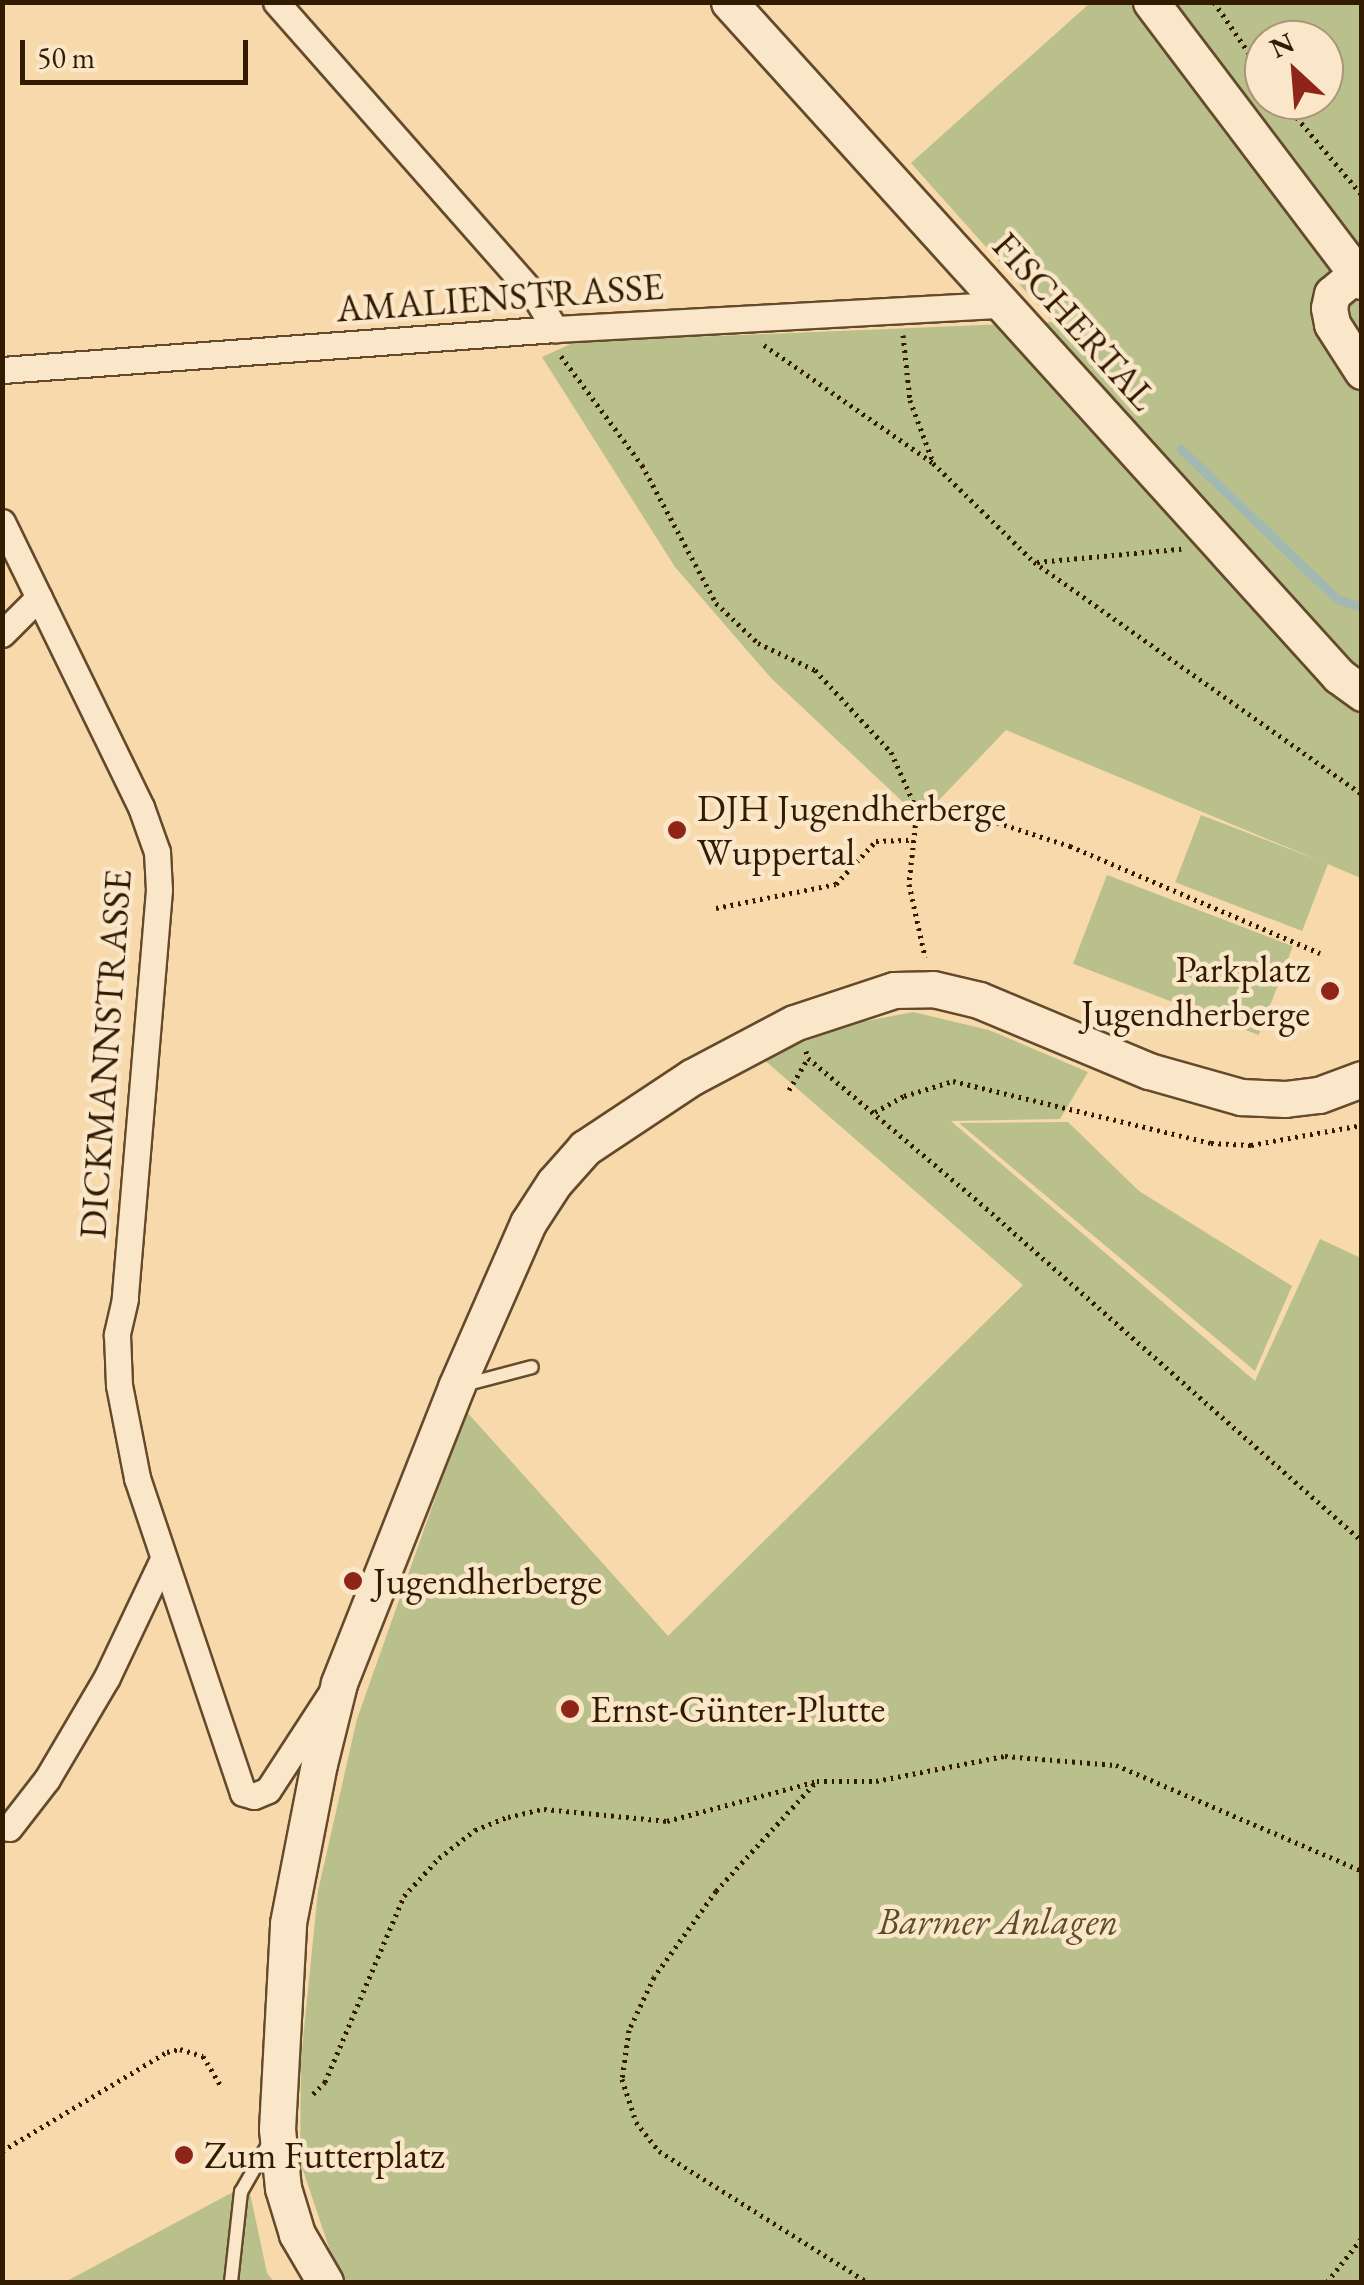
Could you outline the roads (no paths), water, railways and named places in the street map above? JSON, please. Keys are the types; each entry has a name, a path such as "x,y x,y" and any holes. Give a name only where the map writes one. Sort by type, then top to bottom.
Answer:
{"main road":[{"name":"FISCHERTAL","path":"728,2 1339,676 1362,693"},
{"path":"1151,2 1359,277 1332,294 1329,308 1332,324 1362,371"},
{"path":"324,2282 297,2234 283,2188 277,2129 288,1923 339,1683 456,1387 528,1223 554,1183 584,1148 627,1116 692,1077 794,1023 856,999 894,990 933,989 1016,1014 1149,1071 1241,1097 1318,1095 1362,1080"}],"street":[{"path":"276,2 535,296 555,329"},
{"name":"AMALIENSTRASSE","path":"2,370 555,329 1002,305"},
{"name":"DICKMANNSTRASSE","path":"2,522 141,807 156,852 159,890 126,1299 118,1336 119,1385 137,1478 242,1793 254,1796 268,1790 339,1683"},
{"path":"2,634 39,597"},
{"path":"9,1828 47,1779 107,1677 163,1560"}],"lane":[{"path":"456,1387 532,1367"},
{"path":"232,2282 241,2192 277,2129"}],"waterway":[{"path":"1181,449 1337,599 1362,607"}],"place":[{"name":"DJH Jugendherberge Wuppertal","path":"677,830"},
{"name":"Parkplatz Jugendherberge","path":"1330,991"},
{"name":"Jugendherberge","path":"353,1581"},
{"name":"Ernst-Günter-Plutte","path":"570,1709"},
{"name":"Zum Futterplatz","path":"184,2155"}],"park label":[{"name":"Barmer Anlagen","path":"998,1921"}]}
